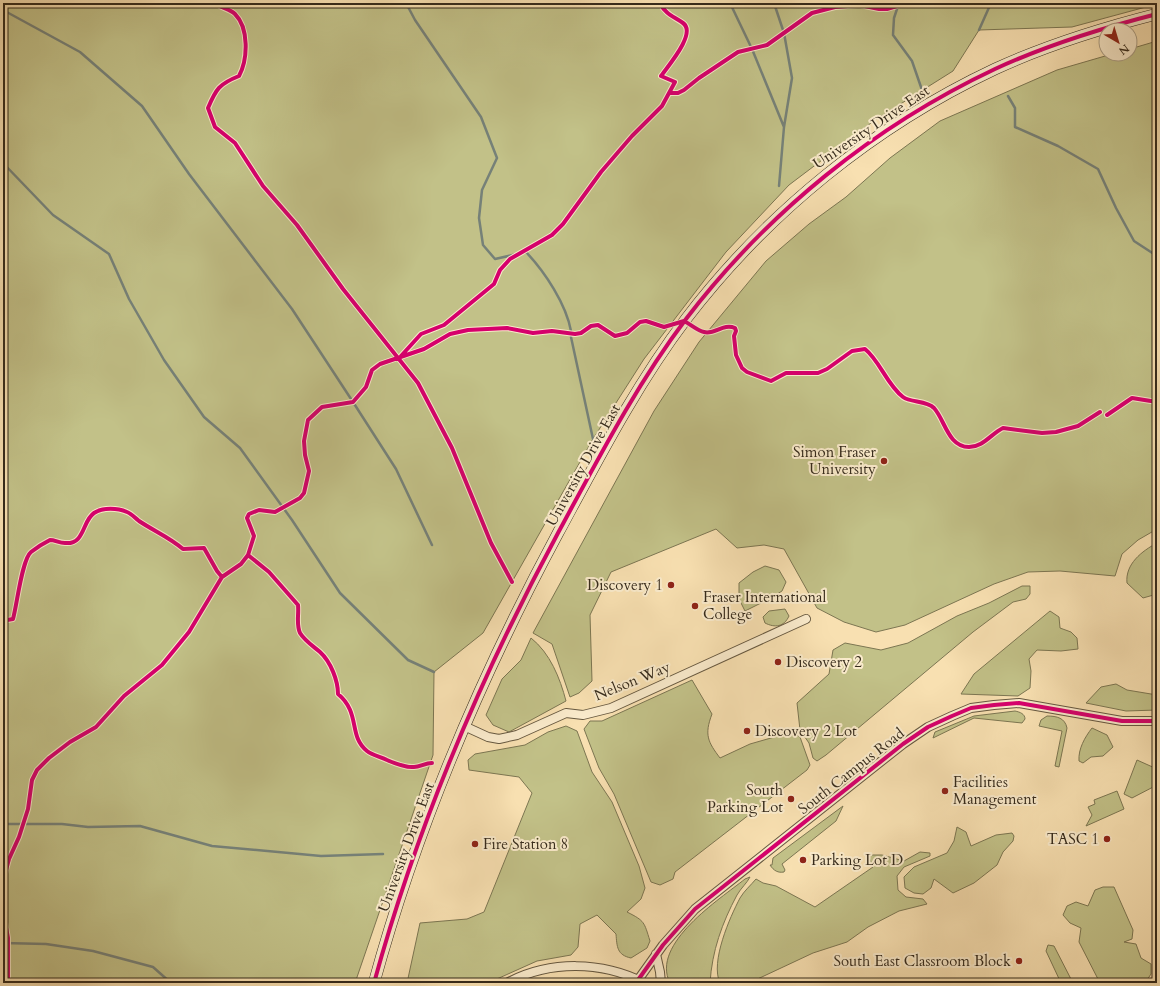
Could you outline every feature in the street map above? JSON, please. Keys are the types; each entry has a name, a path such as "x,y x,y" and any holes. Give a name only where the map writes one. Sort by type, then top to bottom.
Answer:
{"street":[{"name":"University Drive East","path":"377,981 405,878 464,726 521,602 594,467 634,397 684,321 738,258 768,226 814,184 864,146 947,94 995,69 1043,49 1110,26 1157,14"},
{"name":"Nelson Way","path":"464,726 488,737 499,738 517,735 566,713 583,715 611,708 806,620"},
{"name":"South Campus Road","path":"642,981 656,954 678,926 701,904 903,744 928,727 971,708 1019,703 1122,721 1157,721"},
{"path":"656,954 660,972 660,983"},
{"path":"507,983 540,970 570,965 590,966 614,971 642,981"}],"shaded area":[{"path":"3,3 1157,4 1072,27 979,30 953,71 875,120 789,185 726,252 644,359 593,439 483,633 434,672 433,755 355,983 3,983"},
{"path":"1157,41 1157,529 1138,540 1122,554 1115,576 1060,571 1028,572 994,584 905,625 876,632 844,622 817,608 784,549 764,545 737,548 716,529 611,572 590,615 592,681 579,693 570,697 552,644 533,633 654,411 699,342 766,261 809,224 846,197 890,158 940,121 1057,70 1098,58 1098,62 1138,62 1138,47"},
{"path":"1157,543 1157,594 1143,598 1127,583 1127,576 1132,564 1140,554"},
{"path":"765,566 779,570 786,582 782,591 745,611 739,599 739,583 753,572"},
{"path":"1022,586 1030,586 1030,594 1026,599 1013,602 973,632 826,755 817,761 813,758 809,743 800,730 797,703 829,674 833,650 845,643 881,650 908,643 957,616 989,603"},
{"path":"785,609 789,616 785,622 779,626 772,626 765,623 763,617 769,611"},
{"path":"1050,611 1059,617 1060,628 1071,632 1077,638 1078,649 1061,651 1037,650 1029,659 1031,671 1030,688 1018,696 961,694 974,674"},
{"path":"531,638 549,658 561,684 566,701 509,732 493,725 486,715 502,679 521,660"},
{"path":"692,680 712,714 708,727 708,738 720,758 750,744 792,732 800,737 810,765 807,770 675,872 673,879 660,885 651,882 614,794 599,768 584,729 590,721 602,721"},
{"path":"1116,684 1127,690 1157,695 1157,710 1126,711 1086,703 1101,687"},
{"path":"1015,711 1024,716 1025,719 1022,723 974,718 933,738 935,732 974,716"},
{"path":"1047,716 1060,718 1067,728 1059,767 1055,766 1062,731 1039,726 1041,720"},
{"path":"566,726 577,731 592,772 612,802 639,866 645,888 641,899 627,912 641,920 645,926 650,941 647,948 631,958 626,957 620,953 617,947 616,934 597,915 580,924 578,947 571,955 537,961 488,983 407,983 420,923 467,919 484,912 532,793 519,777 469,770 468,760 475,754 525,745 548,732"},
{"path":"1092,728 1107,735 1113,747 1103,756 1091,757 1083,763 1079,761 1081,748"},
{"path":"1137,760 1157,769 1157,785 1132,798 1124,794"},
{"path":"1117,791 1124,809 1086,826 1092,815 1088,807 1095,804 1094,800"},
{"path":"843,806 836,821 782,864 785,870 784,872 776,871 770,865 772,865 773,858"},
{"path":"957,827 966,832 971,846 996,835 1012,833 1014,836 1013,841 1003,852 997,865 974,883 953,893 934,879 931,888 923,894 914,893 905,888 904,877 914,867 947,853 954,841"},
{"path":"920,852 930,853 930,856 904,867 897,876 898,890 906,897 923,899 927,904 899,911 868,927 847,942 813,953 749,983 720,983 718,964 722,940 740,898 756,879 763,883 776,886 815,907 873,867 868,855 882,855 904,861"},
{"path":"750,877 737,895 722,927 715,948 710,983 670,983 666,968 670,953 678,938 705,910 745,879"},
{"path":"1103,887 1114,887 1133,930 1132,939 1124,942 1136,944 1141,958 1151,964 1151,974 1145,983 1100,983 1079,942 1081,928 1070,923 1063,915 1067,906 1076,902 1088,906 1095,890"},
{"path":"1048,945 1054,946 1073,983 1061,983 1046,951"}],"waterway":[{"path":"406,3 415,20 481,117 497,158 482,190 479,218 483,245 495,259 526,252 540,269 560,299 571,331"},
{"path":"730,3 752,49 784,127"},
{"path":"774,3 784,33 792,78 784,127 779,186"},
{"path":"899,3 894,18 893,35 912,61 922,90"},
{"path":"979,30 991,3"},
{"path":"3,10 80,52 142,106 189,174 292,309 396,469 432,545"},
{"path":"1008,96 1015,108 1015,127 1058,146 1098,169 1116,208 1134,241 1157,256"},
{"path":"3,163 53,215 109,254 129,299 164,360 204,417 240,448 292,520 340,593 408,660 434,672"},
{"path":"571,337 593,439"},
{"path":"3,824 62,824 88,827 140,826 212,846 321,856 383,854"},
{"path":"3,943 46,944 93,951 153,967 171,983"}],"cycle path":[{"path":"401,356 421,334 444,325 494,284 500,270 510,259 552,235 563,224 601,172 632,136 662,106 675,82 661,76 680,50 684,42 686,28 683,23 667,13 660,3"},
{"path":"669,93 678,93 684,90 738,52 767,45 812,13 835,7 860,5 887,9 907,3"},
{"path":"218,5 235,14 240,20 243,27 246,44 244,61 239,76 219,88 213,96 208,108 215,127 235,143 263,186 297,225 343,289 418,383 452,448 491,543 512,582"},
{"path":"374,983 391,924 410,867 453,753 477,697 530,587 587,478 650,370 686,319 751,243 787,208 865,145 907,117 950,92 1015,60 1075,38 1157,14"},
{"path":"3,881 9,859 19,837 28,809 32,780 37,770 49,758 70,742 96,727 124,696 162,665 189,632 222,577 241,564 248,555 254,536 247,518 249,514 259,510 275,512 300,498 304,493 309,471 305,455 304,441 308,420 322,407 353,402 366,387 372,370 380,364 424,349 450,334 468,330 507,328 533,333 552,331 575,334 581,333 591,326 598,325 615,336 627,333 640,322 646,321 664,327 684,321 704,332 712,332 731,327 735,328 736,331 734,336 736,355 742,368 747,372 771,381 786,373 818,373 827,369 852,351 865,349 875,360 897,392 906,399 931,405 938,413 948,432 956,443 969,447 983,443 1003,428 1042,433 1056,432 1078,426 1100,412"},
{"path":"1107,415 1132,398 1157,402"},
{"path":"3,618 7,620 13,619 22,573 31,552 50,540 61,543 71,543 80,536 87,521 94,513 106,509 115,509 129,513 183,549 204,548 222,577"},
{"path":"248,555 269,572 298,605 298,623 300,633 324,656 331,666 338,689 338,694 350,709 361,745 371,754 404,766 416,767 432,763"},
{"path":"638,980 663,945 695,909 903,744 928,727 971,708 1019,703 1122,721 1157,721"},
{"path":"3,912 8,938 8,983"}],"place":[{"name":"Simon Fraser University","path":"884,461"},
{"name":"Discovery 1","path":"671,585"},
{"name":"Fraser International College","path":"695,606"},
{"name":"Discovery 2","path":"778,662"},
{"name":"Discovery 2 Lot","path":"747,731"},
{"name":"Facilities Management","path":"945,791"},
{"name":"South Parking Lot","path":"791,799"},
{"name":"TASC 1","path":"1107,839"},
{"name":"Fire Station 8","path":"475,844"},
{"name":"Parking Lot D","path":"803,860"},
{"name":"South East Classroom Block","path":"1019,961"}]}
